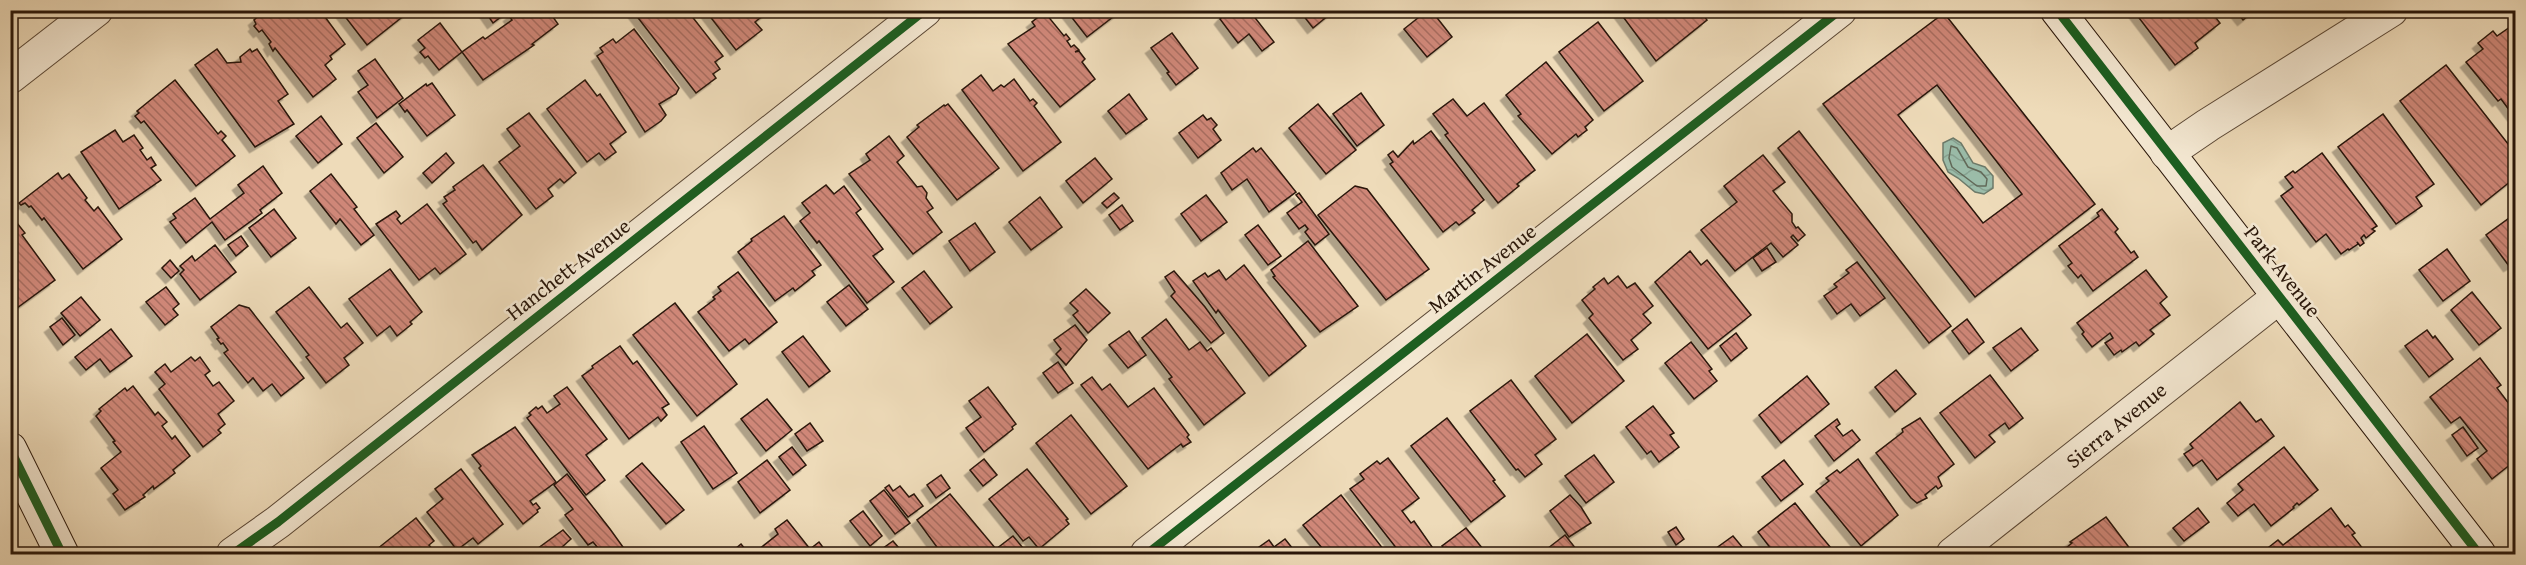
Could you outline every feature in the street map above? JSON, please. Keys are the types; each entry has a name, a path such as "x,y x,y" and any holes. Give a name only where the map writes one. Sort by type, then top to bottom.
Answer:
{"street":[{"path":"10,76 96,10"},
{"name":"Hanchett Avenue","path":"233,555 278,522 925,10"},
{"name":"Martin Avenue","path":"1147,555 1840,10"},
{"name":"Park Avenue","path":"2057,10 2479,555"},
{"path":"2167,153 2391,10"},
{"name":"Sierra Avenue","path":"1953,555 2280,296"},
{"path":"10,448 62,555"}],"water":[{"path":"1953,138 1961,143 1973,163 1985,167 1993,176 1993,188 1984,194 1975,192 1948,172 1943,160 1943,143"}],"building":[{"path":"266,10 279,10 283,16 290,10 320,10 345,44 330,56 332,59 325,65 336,79 313,97 275,48 273,51 269,44 271,42 262,30 259,32 254,26 256,24 254,20"},
{"path":"340,10 411,10 367,45"},
{"path":"484,10 510,10 493,23"},
{"path":"516,10 548,10 558,24 532,44 534,45 483,80 462,52 512,20 509,16"},
{"path":"632,10 687,10 723,56 715,62 720,69 713,74 716,78 696,93"},
{"path":"705,10 770,10 755,22 762,30 736,50"},
{"path":"1066,10 1122,10 1087,37"},
{"path":"1228,10 1249,10 1274,42 1262,51 1249,34 1238,43 1220,19"},
{"path":"1299,10 1335,10 1313,28"},
{"path":"1431,10 1452,37 1427,57 1404,29"},
{"path":"1618,10 1658,10 1663,17 1670,10 1700,10 1707,20 1656,61"},
{"path":"2133,10 2210,10 2220,23 2195,43 2198,48 2175,65"},
{"path":"2235,10 2255,10 2243,20"},
{"path":"1944,13 2095,204 1975,297 1823,104","holes":["1937,85 2022,194 1983,223 1898,115"]},
{"path":"1042,14 1045,17 1047,15 1064,36 1066,34 1070,39 1067,41 1071,47 1074,45 1079,50 1075,52 1079,51 1085,59 1082,62 1095,79 1060,107 1008,44 1035,26 1032,22"},
{"path":"1598,22 1643,81 1604,111 1559,52"},
{"path":"440,23 462,52 439,70 428,56 425,58 420,52 425,48 418,40"},
{"path":"2510,27 2513,31 2516,30 2516,114 2513,115 2501,99 2498,101 2466,62 2483,49 2478,43 2493,31 2497,36"},
{"path":"634,29 679,88 676,94 659,104 666,115 645,132 597,56 603,52 600,48 613,39 616,43"},
{"path":"1172,33 1198,68 1176,85 1151,48"},
{"path":"217,49 227,63 241,62 240,57 250,49 252,52 257,49 288,94 278,101 294,124 255,147 195,65"},
{"path":"375,59 403,98 377,118 358,92 368,85 358,71"},
{"path":"1546,62 1593,120 1585,127 1587,130 1578,137 1576,134 1552,154 1518,116 1521,114 1506,95"},
{"path":"2446,65 2516,154 2516,177 2481,205 2400,101"},
{"path":"981,75 993,91 1001,85 1004,87 1014,79 1030,101 1033,99 1037,103 1034,106 1061,142 1023,171 962,90"},
{"path":"175,80 218,134 221,131 226,136 222,140 235,156 196,186 144,121 141,123 135,116 139,113 137,111"},
{"path":"585,80 597,96 600,94 626,132 610,144 616,152 605,160 599,153 587,162 547,109"},
{"path":"432,83 455,115 427,136 407,110 405,112 399,104 426,84 427,86"},
{"path":"1361,93 1384,125 1357,146 1333,114"},
{"path":"1129,94 1147,119 1126,134 1108,111"},
{"path":"1453,99 1467,116 1484,103 1535,170 1498,203 1445,135 1448,133 1433,114"},
{"path":"948,104 999,168 957,200 907,137 919,127 917,125"},
{"path":"1318,104 1356,150 1326,174 1289,128"},
{"path":"529,113 576,173 564,183 560,179 548,189 553,196 536,209 499,162 520,146 507,129"},
{"path":"2383,114 2434,184 2416,197 2422,206 2396,224 2338,147"},
{"path":"1203,115 1207,120 1211,118 1217,125 1213,129 1221,140 1198,158 1179,133"},
{"path":"321,116 342,144 318,163 296,136"},
{"path":"376,123 403,157 384,173 357,138"},
{"path":"115,130 123,142 134,135 143,148 140,150 147,160 151,157 156,165 151,168 161,180 119,209 81,152"},
{"path":"1431,131 1484,200 1472,210 1475,213 1459,225 1456,222 1443,232 1390,164 1393,162 1388,155 1393,151 1398,157 1413,141 1414,144"},
{"path":"1799,131 1951,326 1929,343 1778,148"},
{"path":"889,136 904,156 897,162 917,187 922,186 927,193 926,198 933,208 927,212 942,232 913,254 849,174 870,160 866,154"},
{"path":"1253,148 1256,152 1261,148 1296,192 1269,212 1247,179 1232,190 1221,173"},
{"path":"446,153 454,163 432,183 423,173"},
{"path":"2322,153 2377,226 2372,229 2375,231 2366,238 2364,235 2361,238 2364,243 2360,246 2357,242 2358,244 2341,254 2326,234 2316,242 2281,196 2293,187 2285,177 2293,171 2295,173"},
{"path":"1763,155 1785,182 1773,191 1792,214 1792,222 1796,228 1798,227 1805,235 1798,241 1793,235 1791,237 1798,245 1783,257 1771,243 1735,271 1701,230 1737,202 1724,186"},
{"path":"1095,158 1112,179 1083,203 1066,181"},
{"path":"483,165 522,215 482,250 476,241 473,243 443,204 447,201 444,197 455,190 453,187"},
{"path":"263,166 282,193 260,210 262,213 225,240 212,222 186,243 170,222 176,218 173,214 195,198 210,219 244,193 238,185"},
{"path":"58,173 62,179 69,174 87,198 85,200 94,211 98,207 122,239 83,269 44,218 42,220 31,206 19,203"},
{"path":"331,174 357,207 354,209 374,235 361,245 340,219 336,224 310,191"},
{"path":"826,185 834,194 844,186 861,209 856,213 883,249 873,256 894,282 867,303 819,241 817,243 800,221 810,213 802,203"},
{"path":"1355,186 1367,189 1429,269 1386,300 1318,215"},
{"path":"1114,193 1119,198 1107,208 1102,203"},
{"path":"1299,193 1329,234 1315,245 1305,232 1308,229 1305,225 1299,229 1287,213 1302,202 1296,195"},
{"path":"1206,195 1227,222 1201,241 1181,214"},
{"path":"1040,197 1062,227 1031,250 1009,222"},
{"path":"427,204 466,254 440,274 435,268 419,280 376,224 396,211 400,216 397,219 401,224"},
{"path":"1122,205 1133,221 1120,230 1109,215"},
{"path":"274,209 296,238 271,257 249,228"},
{"path":"2102,209 2118,229 2115,232 2131,253 2134,251 2138,257 2093,291 2081,275 2078,278 2068,266 2072,263 2059,246 2099,216 2097,213"},
{"path":"2516,213 2516,262 2509,266 2486,235"},
{"path":"784,216 821,265 812,271 815,275 795,291 793,288 775,301 738,252 752,241 751,239"},
{"path":"10,222 13,226 17,223 25,233 22,235 55,280 17,308 10,299"},
{"path":"975,223 995,252 970,271 949,241"},
{"path":"1258,225 1281,256 1268,265 1245,235"},
{"path":"241,236 248,246 236,256 228,245"},
{"path":"1308,241 1358,306 1320,332 1273,277 1275,276 1271,270"},
{"path":"215,245 236,272 200,300 180,274 184,270 180,266 192,256 195,261"},
{"path":"1767,248 1776,262 1762,271 1753,258"},
{"path":"2447,249 2470,281 2443,301 2419,270"},
{"path":"1690,251 1701,265 1707,260 1751,315 1708,349 1655,282"},
{"path":"170,260 179,271 171,278 162,268"},
{"path":"1857,262 1885,298 1860,316 1851,304 1837,314 1824,296 1837,287 1834,284 1849,273 1846,270"},
{"path":"1244,265 1306,346 1269,376 1218,310 1216,313 1193,281 1205,273 1208,277 1219,270 1226,280"},
{"path":"390,269 422,312 397,336 390,326 377,336 349,299"},
{"path":"2146,270 2167,297 2160,303 2170,315 2150,330 2154,334 2139,346 2136,342 2114,355 2105,343 2113,338 2110,333 2092,347 2077,323"},
{"path":"924,271 952,307 930,324 902,288"},
{"path":"1174,271 1224,333 1211,343 1171,296 1175,292 1165,277"},
{"path":"738,272 777,322 749,344 745,339 729,351 698,312 715,299 713,297 721,291 718,287"},
{"path":"1618,276 1627,288 1635,283 1653,306 1643,314 1651,323 1631,340 1638,349 1623,360 1589,318 1593,314 1582,300 1604,278 1608,284"},
{"path":"849,285 868,309 846,326 827,302"},
{"path":"166,287 179,304 173,309 178,315 165,325 146,302"},
{"path":"309,287 341,328 347,323 363,343 344,358 349,365 326,383 306,357 309,355 276,312"},
{"path":"1086,289 1110,313 1088,333 1073,315 1078,311 1070,303"},
{"path":"2472,292 2501,328 2479,345 2451,310"},
{"path":"81,297 100,320 80,336 61,313"},
{"path":"675,303 737,384 697,416 633,335"},
{"path":"239,305 249,308 304,378 281,396 272,384 263,391 253,378 248,383 224,353 228,350 217,339 219,338 211,327"},
{"path":"62,318 75,335 63,345 50,327"},
{"path":"1166,319 1189,350 1200,342 1207,351 1211,348 1245,393 1204,425 1169,379 1172,377 1142,338"},
{"path":"1967,319 1984,342 1969,354 1952,331"},
{"path":"1075,325 1087,340 1066,365 1056,354 1061,349 1054,340"},
{"path":"2021,328 2038,350 2011,371 1993,348"},
{"path":"111,329 132,356 110,372 100,359 86,370 75,357"},
{"path":"2427,330 2433,338 2435,336 2453,359 2429,377 2405,346"},
{"path":"1129,331 1146,355 1128,368 1109,345"},
{"path":"1736,333 1747,348 1731,361 1720,346"},
{"path":"1587,334 1624,381 1572,423 1535,376"},
{"path":"803,336 830,371 809,387 782,352"},
{"path":"1691,342 1712,369 1709,371 1717,381 1694,399 1665,363"},
{"path":"620,346 633,364 637,361 669,404 662,408 667,415 661,421 658,417 629,439 582,376"},
{"path":"191,357 195,361 200,357 210,371 205,375 213,386 219,382 234,401 218,414 225,424 218,430 221,433 203,447 159,389 165,384 155,372 165,364 171,372"},
{"path":"2480,358 2501,385 2497,388 2516,413 2516,460 2492,479 2477,459 2487,451 2460,417 2451,423 2430,397"},
{"path":"1058,362 1073,383 1058,393 1043,373"},
{"path":"1896,370 1916,394 1895,412 1875,387"},
{"path":"1990,375 2023,418 2009,429 2005,423 1989,435 1995,442 1975,458 1940,413"},
{"path":"1807,376 1829,404 1781,443 1759,415"},
{"path":"1092,377 1102,390 1110,384 1128,407 1154,388 1189,435 1187,437 1191,442 1183,447 1181,444 1148,469 1081,385"},
{"path":"1511,380 1556,439 1535,455 1542,464 1525,477 1518,469 1516,470 1470,411"},
{"path":"133,386 155,415 158,412 167,422 162,426 172,439 175,436 190,456 173,470 175,473 154,489 153,486 143,495 145,497 125,510 113,494 118,490 101,468 121,452 96,416 101,411 99,409 125,388 127,391"},
{"path":"567,387 607,439 586,455 605,480 586,495 527,418 536,407 538,409 542,406 547,413 560,404 554,396"},
{"path":"988,387 1016,424 984,452 966,428 981,417 969,401"},
{"path":"767,399 792,430 766,451 741,419"},
{"path":"2240,402 2256,422 2261,419 2274,436 2217,480 2202,460 2193,466 2184,454 2193,448 2190,444"},
{"path":"1653,406 1674,433 1670,435 1679,447 1659,462 1651,451 1647,454 1626,427"},
{"path":"1071,415 1127,486 1091,514 1036,443"},
{"path":"1447,418 1505,496 1471,522 1411,446"},
{"path":"1920,418 1954,464 1938,477 1942,486 1938,489 1936,486 1925,495 1927,498 1917,503 1876,453 1903,432 1902,429"},
{"path":"1837,419 1840,424 1836,427 1843,436 1852,430 1860,440 1834,461 1815,436"},
{"path":"810,423 823,441 807,451 795,434"},
{"path":"704,426 737,473 713,489 681,442"},
{"path":"515,427 556,482 530,501 533,505 536,503 540,508 523,524 479,468 481,466 472,455"},
{"path":"2463,427 2478,448 2467,456 2452,435"},
{"path":"792,447 806,465 793,475 779,457"},
{"path":"2284,447 2318,490 2299,505 2297,503 2271,526 2254,504 2238,516 2227,503 2243,490 2238,484"},
{"path":"1594,455 1614,482 1586,503 1565,476"},
{"path":"1388,458 1419,498 1402,511 1411,523 1414,521 1437,554 1401,554 1350,489 1364,479 1360,474 1377,461 1380,464"},
{"path":"984,459 997,475 983,486 970,470"},
{"path":"1858,459 1898,515 1861,546 1816,491 1829,481 1826,478 1837,470 1840,473"},
{"path":"767,460 790,490 760,513 738,482"},
{"path":"1784,460 1803,484 1781,501 1762,477"},
{"path":"642,463 684,510 666,524 626,476"},
{"path":"461,469 503,524 478,544 473,538 457,550 427,512 443,499 435,489"},
{"path":"1027,469 1068,519 1066,520 1069,524 1039,549 1029,537 1023,541 989,499"},
{"path":"567,474 628,554 603,554 593,542 588,545 565,515 573,509 554,485"},
{"path":"941,475 950,488 936,498 927,485"},
{"path":"889,485 893,491 900,486 909,497 914,494 923,506 908,517 885,488"},
{"path":"884,490 910,523 895,534 870,501"},
{"path":"950,494 996,549 1013,536 1028,554 942,554 917,520"},
{"path":"1341,495 1384,550 1378,554 1327,554 1303,525"},
{"path":"1570,495 1591,523 1569,537 1550,511"},
{"path":"1795,503 1836,554 1775,554 1758,532"},
{"path":"2198,508 2209,522 2184,541 2173,528"},
{"path":"2331,508 2345,527 2348,525 2355,533 2352,535 2364,550 2358,554 2272,554 2274,553 2269,547 2278,540 2283,545"},
{"path":"863,511 882,536 870,546 850,521"},
{"path":"2106,517 2134,554 2059,554 2072,543 2070,542"},
{"path":"416,518 434,541 429,545 436,554 372,553"},
{"path":"787,520 810,549 819,542 828,554 761,554 758,550 778,534 775,529"},
{"path":"1676,527 1684,539 1676,545 1668,532"},
{"path":"1466,528 1487,554 1448,554 1442,546"},
{"path":"563,530 571,539 562,547 567,554 530,554"},
{"path":"1565,535 1580,554 1545,554 1543,552"},
{"path":"1733,536 1748,554 1708,554"},
{"path":"1285,539 1297,554 1258,554 1255,550 1269,540 1274,547"},
{"path":"893,541 904,554 875,554"},
{"path":"741,544 749,554 729,554"}],"cycle path":[{"path":"233,554 278,522 925,10"},
{"path":"1147,554 1840,10"},
{"path":"2057,10 2479,554"},
{"path":"10,449 62,554"}]}
